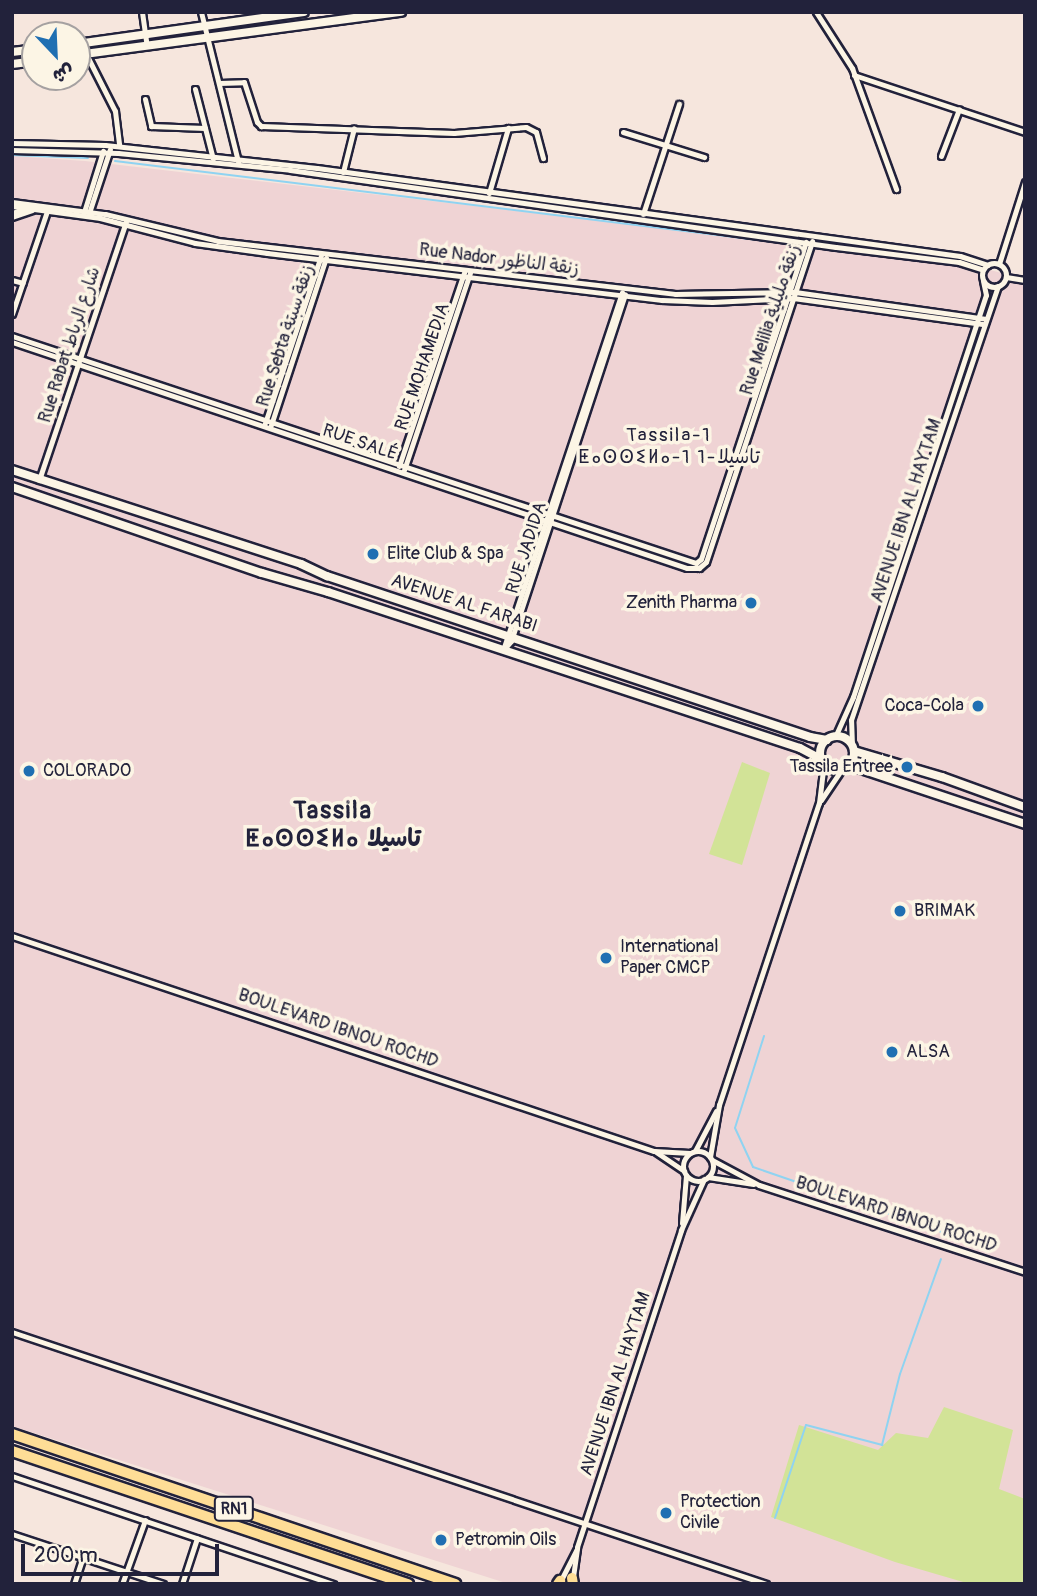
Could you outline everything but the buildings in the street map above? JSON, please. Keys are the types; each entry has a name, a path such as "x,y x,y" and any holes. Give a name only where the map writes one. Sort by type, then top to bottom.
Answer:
{"highway":[{"name":"RN1","path":"12,1434 455,1584"},
{"name":"RN1","path":"12,1451 408,1584"}],"street":[{"path":"142,12 147,46"},
{"path":"201,12 238,162"},
{"path":"91,42 304,12"},
{"path":"91,54 401,12"},
{"path":"816,12 854,75 896,189"},
{"path":"287,13 289,27"},
{"path":"91,70 115,111 118,149"},
{"path":"854,75 1025,132"},
{"path":"219,83 236,80 244,82 257,122 261,126 454,133 531,128 538,136 543,159"},
{"path":"195,89 211,148 211,159"},
{"path":"145,99 151,126 205,128"},
{"path":"642,217 679,104"},
{"path":"941,156 959,109"},
{"path":"342,174 355,128"},
{"path":"489,194 508,128"},
{"path":"623,132 704,157"},
{"path":"12,143 118,149 342,174 959,261 983,270"},
{"path":"12,150 107,148"},
{"path":"87,213 107,148"},
{"path":"999,264 1021,204 1025,182"},
{"name":"Rue Nador زنقة الناظور","path":"12,204 87,213 196,238 324,256 624,291 692,302 792,295 985,322"},
{"name":"Rue Nador زنقة الناظور","path":"30,208 41,206 48,209"},
{"path":"12,215 30,208"},
{"path":"12,314 48,209"},
{"name":"Rue Rabat شارع الرباط","path":"39,480 126,221"},
{"path":"810,240 960,256 988,265 999,264"},
{"name":"Rue Melilia زنقة مليلية","path":"698,565 706,562 810,240"},
{"name":"Rue Sebta زنقة سبتة","path":"268,424 324,256"},
{"path":"999,264 1006,277"},
{"path":"988,265 983,270 983,281 988,286 998,286 1006,277"},
{"name":"RUE MOHAMEDIA","path":"401,469 467,273"},
{"path":"1006,277 1025,280"},
{"path":"12,280 23,283"},
{"name":"AVENUE IBN AL HAYTAM","path":"853,748 851,720 986,293 983,281"},
{"name":"AVENUE IBN AL HAYTAM","path":"831,738 855,691 937,452 998,286"},
{"name":"RUE JADIDA","path":"503,650 510,636 624,291"},
{"name":"RUE SALÉ","path":"12,336 79,362"},
{"name":"RUE SALÉ","path":"12,342 268,424 548,518 687,568 698,565"},
{"name":"AVENUE AL FARABI","path":"12,470 302,564 327,576 810,737 831,738"},
{"name":"AVENUE AL FARABI","path":"12,486 262,573 800,748 823,761"},
{"path":"719,1105 693,1152 684,1161 685,1173 694,1180 706,1178 713,1169 711,1159 719,1105 819,803 823,761 821,750 831,738 845,738 853,748 1025,807"},
{"path":"819,803 845,767 853,748"},
{"path":"823,761 831,769 845,767 1025,824"},
{"name":"BOULEVARD IBNOU ROCHD","path":"12,936 654,1151 685,1173"},
{"name":"BOULEVARD IBNOU ROCHD","path":"654,1151 693,1152"},
{"path":"693,1152 711,1159"},
{"name":"BOULEVARD IBNOU ROCHD","path":"711,1159 759,1185 1025,1272"},
{"name":"AVENUE IBN AL HAYTAM","path":"681,1230 685,1173"},
{"name":"AVENUE IBN AL HAYTAM","path":"566,1582 681,1230 706,1178"},
{"name":"BOULEVARD IBNOU ROCHD","path":"706,1178 759,1185"},
{"path":"12,1332 766,1584"},
{"path":"12,1476 333,1584"},
{"path":"122,1584 145,1520"},
{"path":"12,1534 163,1584"},
{"path":"182,1584 197,1538"},
{"name":"AVENUE IBN AL HAYTAM","path":"566,1582 577,1547"},
{"path":"74,1584 83,1556"},
{"path":"302,1584 305,1575"}],"shaded area":[{"path":"12,156 85,161 959,262 1025,279 1025,1584 509,1584 12,1426"}],"green space":[{"path":"742,762 770,773 742,865 709,854"},
{"path":"944,1407 1013,1430 999,1489 1025,1499 1025,1584 970,1584 895,1562 771,1517 799,1425 878,1450 896,1433 928,1438"}],"waterway":[{"path":"12,155 88,158"},
{"path":"115,161 799,245"},
{"path":"815,247 943,263"},
{"path":"764,1036 735,1128 753,1167 950,1235"},
{"path":"775,1518 806,1425 882,1445 900,1374 941,1259"}],"place":[{"name":"Elite Club & Spa","path":"373,554"},
{"name":"Zenith Pharma","path":"751,603"},
{"name":"Coca-Cola","path":"978,706"},
{"name":"Tassila Entree","path":"907,767"},
{"name":"COLORADO","path":"29,771"},
{"name":"BRIMAK","path":"900,911"},
{"name":"International Paper CMCP","path":"606,958"},
{"name":"ALSA","path":"892,1052"},
{"name":"Protection Civile","path":"666,1513"},
{"name":"Petromin Oils","path":"441,1540"}],"district":[{"name":"Tassila-1 ⵟⴰⵙⵙⵉⵍⴰ-1 1-تاسيلا","path":"669,447"},
{"name":"Tassila ⵟⴰⵙⵙⵉⵍⴰ تاسيلا","path":"333,825"}]}
